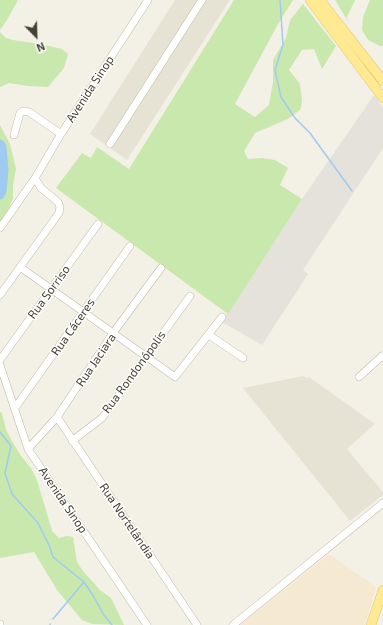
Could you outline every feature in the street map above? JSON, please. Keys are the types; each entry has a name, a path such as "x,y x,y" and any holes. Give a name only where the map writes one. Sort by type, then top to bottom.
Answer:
{"main road":[{"path":"310,0 383,98"},
{"path":"320,0 383,81"},
{"path":"371,625 383,590"}],"street":[{"name":"Avenida Sinop","path":"0,228 35,178 61,134 148,0"},
{"path":"110,144 202,0"},
{"path":"14,135 20,113 23,111 29,112 61,134"},
{"path":"0,295 60,209 58,202 41,188 35,178"},
{"name":"Rua Sorriso","path":"0,360 98,224"},
{"name":"Rua Cáceres","path":"16,408 130,246"},
{"path":"20,267 175,377 222,318"},
{"name":"Rua Jaciara","path":"28,449 57,417 113,333 161,268"},
{"name":"Rua Rondonópolis","path":"72,441 102,418 145,356 190,296"},
{"path":"209,335 243,358"},
{"path":"359,377 382,356 383,357"},
{"name":"Avenida Sinop","path":"0,365 16,408 20,428 28,449 147,625"},
{"name":"Rua Nortelândia","path":"57,417 197,625"},
{"path":"233,625 383,503"}],"shaded area":[{"path":"175,0 230,0 127,160 90,134"},
{"path":"374,95 383,108 383,148 303,270 308,274 262,345 222,322 302,199"},
{"path":"303,376 307,378 309,377 375,424 347,449 383,492 383,495 350,521 243,388"},
{"path":"329,554 376,587 365,625 240,625"}],"green space":[{"path":"0,0 18,0 0,30"},
{"path":"234,0 293,0 278,24 235,104 255,117 269,105 273,82 273,60 286,38 290,20 303,4 336,46 322,69 314,49 302,50 289,70 300,84 302,100 301,109 288,119 255,133 244,151 248,159 262,158 275,160 288,168 280,185 302,199 228,314 56,188 82,153 91,158 97,147 129,169"},
{"path":"335,0 355,0 347,17 348,21"},
{"path":"370,0 383,0 383,46 368,40 362,30 363,17"},
{"path":"0,32 6,38 13,40 62,49 68,54 64,68 48,87 9,83 0,87"},
{"path":"0,125 10,144 16,169 13,185 13,198 5,218 0,225"},
{"path":"0,412 2,413 6,430 21,456 31,468 37,480 52,531 59,538 67,536 73,537 77,562 100,590 111,598 124,625 92,624 82,620 57,590 34,552 0,558"}],"waterway":[{"path":"280,0 283,45 275,70 281,97 295,118 310,133 352,191"},
{"path":"0,144 2,147 4,170 2,191 0,195"},
{"path":"0,432 11,446 5,473 12,494 38,523 53,557 84,582 103,614 112,625"},
{"path":"53,619 84,582"}]}
